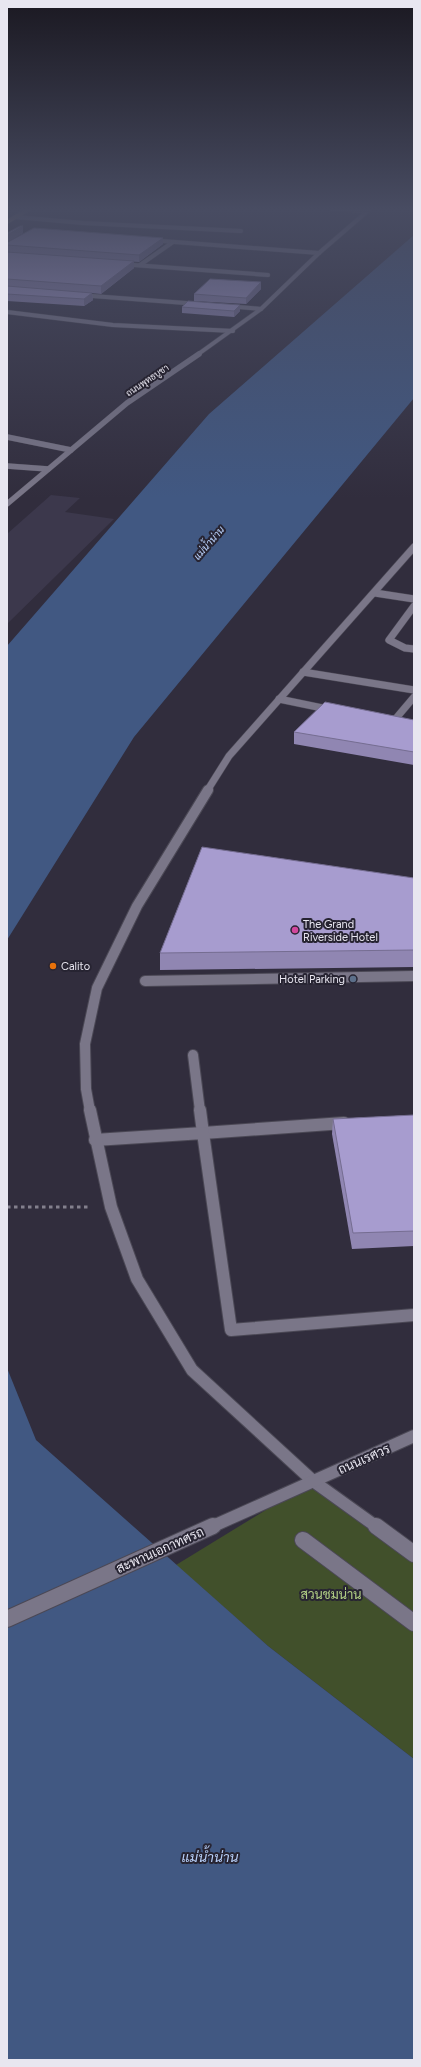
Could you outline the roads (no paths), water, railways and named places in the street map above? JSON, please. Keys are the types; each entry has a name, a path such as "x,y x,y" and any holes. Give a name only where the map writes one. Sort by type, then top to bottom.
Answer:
{"street":[{"name":"ถนนพุทธบูชา","path":"7,504 127,403 233,331 265,305"},
{"path":"221,306 261,309"},
{"path":"7,312 112,325 233,331"},
{"path":"7,437 71,450"},
{"path":"7,466 48,469"},
{"path":"7,472 14,466"},
{"path":"413,550 229,756 137,906 97,988 85,1044 86,1088 95,1140 110,1207 137,1279 192,1370 313,1481 414,1554"},
{"path":"375,593 414,599"},
{"path":"414,606 389,640 405,648 414,650"},
{"path":"304,672 414,690"},
{"path":"392,723 414,697"},
{"path":"279,699 339,712"},
{"path":"144,981 414,976"},
{"path":"192,1055 231,1330 414,1315"},
{"path":"95,1140 352,1123"},
{"name":"ถนนเรศวร","path":"313,1481 414,1436"},
{"name":"สะพานเอกาทศรถ","path":"7,1619 313,1481"},
{"path":"303,1540 414,1623"}],"water":[{"name":"แม่น้ำน่าน","path":"333,305 414,305 414,398 134,737 7,940 7,646 209,414"},
{"name":"แม่น้ำน่าน","path":"7,1368 36,1440 268,1646 414,1759 414,2060 7,2060"}],"place":[{"name":"The Grand Riverside Hotel","path":"295,930"},
{"name":"Calito","path":"53,966"},
{"name":"Hotel Parking","path":"353,979"}],"park label":[{"name":"สวนชมน่าน","path":"331,1594"}]}
